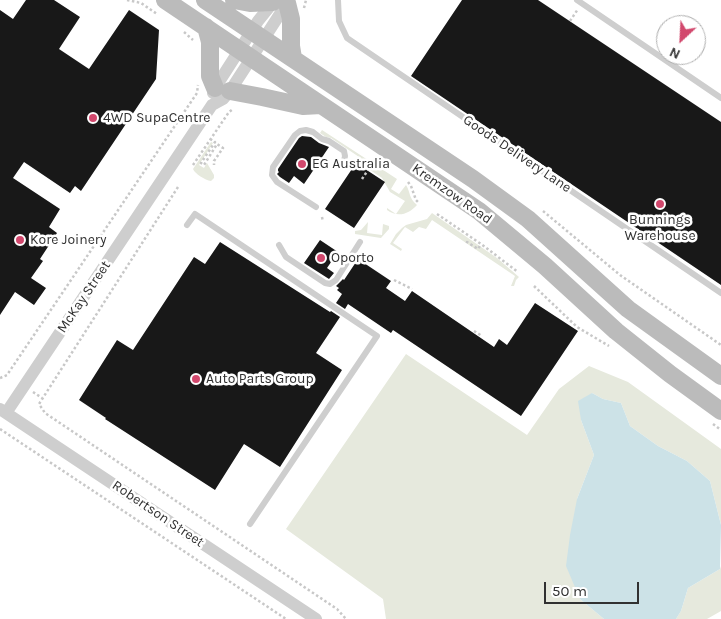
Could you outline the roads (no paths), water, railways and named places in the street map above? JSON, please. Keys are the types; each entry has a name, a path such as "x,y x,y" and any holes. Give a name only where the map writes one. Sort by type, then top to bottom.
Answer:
{"street":[{"name":"Kremzow Road","path":"205,0 473,179 528,219 628,309 721,376"},
{"path":"234,0 250,3 281,1 291,19 293,58"},
{"name":"McKay Street","path":"3,411 214,92 245,55 281,1"},
{"name":"Kremzow Road","path":"162,7 206,27 245,55 479,210 545,266 616,331 721,411"},
{"path":"206,27 210,42 210,76 214,92 262,97 303,106 321,105"},
{"name":"Robertson Street","path":"3,411 316,619"}],"lane":[{"name":"Goods Delivery Lane","path":"338,0 338,21 347,38 721,293"},
{"path":"577,0 721,98"},
{"path":"316,207 277,182 272,175 273,167 297,132 302,130 313,132 329,140 344,151 343,166"},
{"path":"187,225 195,214 377,336 250,524"},
{"path":"279,245 286,257 325,284 330,284 336,280 360,242"}],"place":[{"name":"4WD SupaCentre","path":"93,118"},
{"name":"EG Australia","path":"302,164"},
{"name":"Bunnings Warehouse","path":"660,204"},
{"name":"Kore Joinery","path":"20,240"},
{"name":"Oporto","path":"321,258"},
{"name":"Auto Parts Group","path":"196,379"}]}
